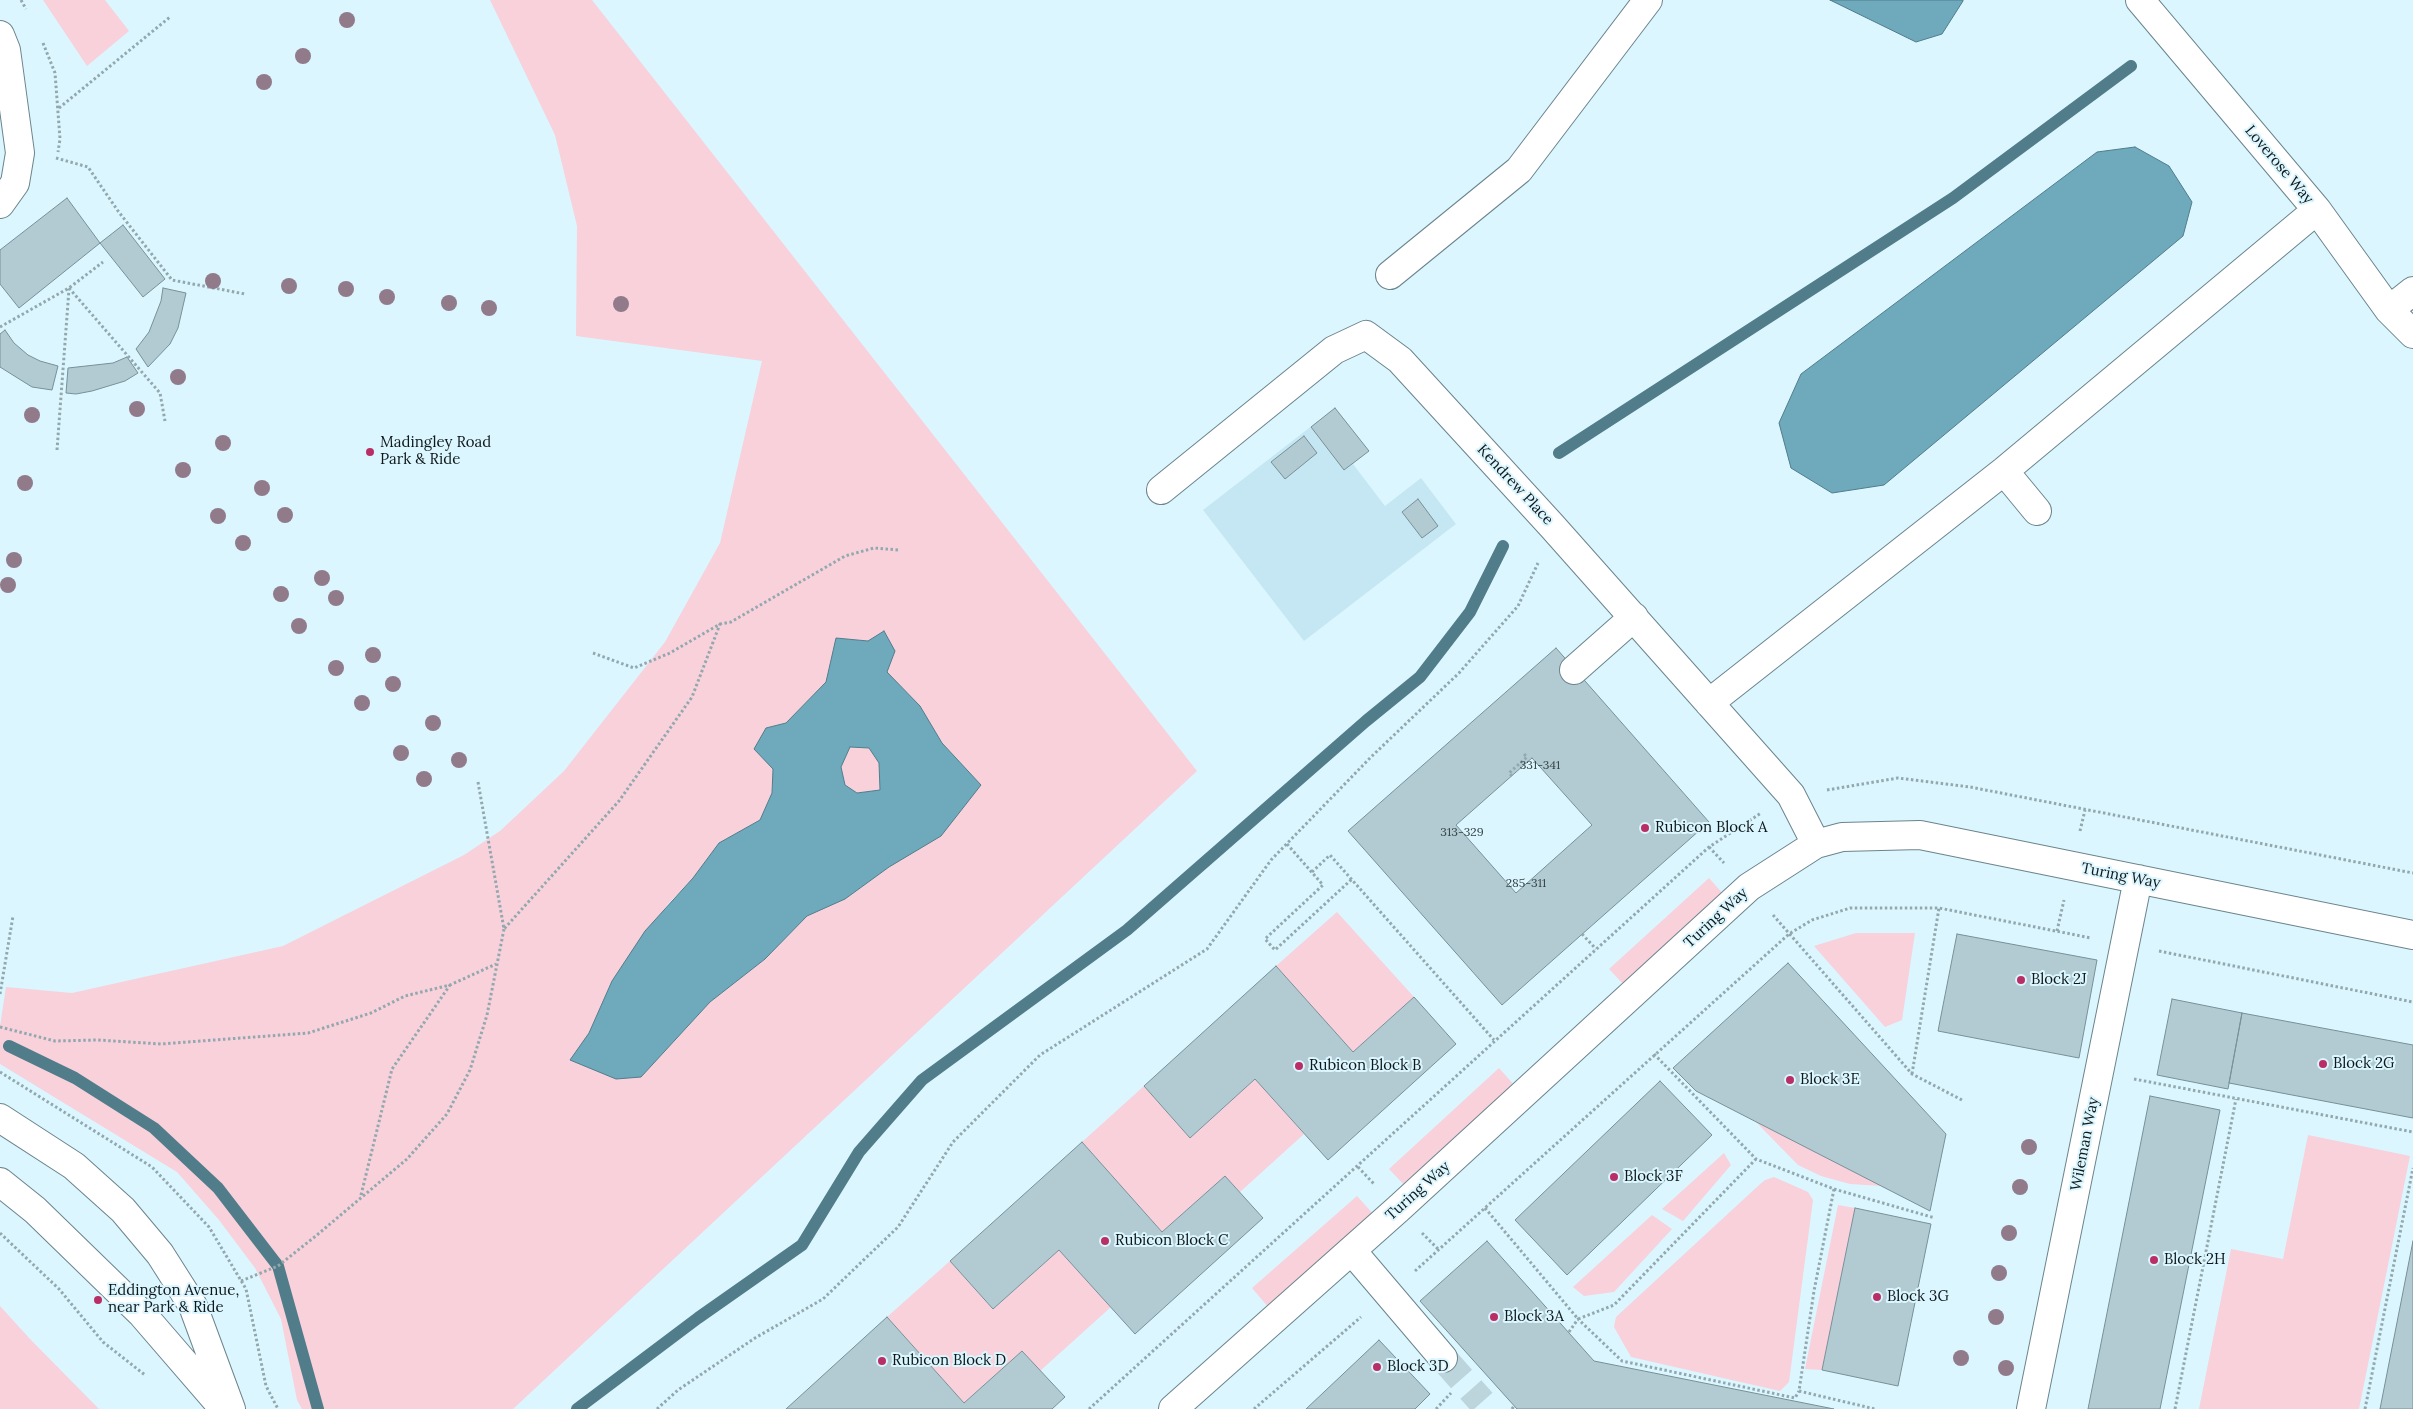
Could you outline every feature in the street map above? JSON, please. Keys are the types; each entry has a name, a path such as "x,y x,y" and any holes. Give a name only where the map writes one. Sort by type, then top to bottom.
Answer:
{"street":[{"path":"1390,275 1519,170 1648,0"},
{"name":"Loverose Way","path":"2140,0 2317,210 2389,310 2413,334"},
{"path":"0,36 6,50 20,153 15,184 0,204"},
{"path":"1710,703 2004,471 2317,210"},
{"path":"2389,310 2413,291"},
{"name":"Kendrew Place","path":"1161,490 1334,350 1366,335 1400,360 1634,617 1791,795 1816,844"},
{"path":"2004,471 2037,511"},
{"path":"1574,670 1634,617"},
{"name":"Turing Way","path":"1173,1409 1352,1251 1749,887 1816,844 1842,837 1920,835 2413,935"},
{"name":"Wileman Way","path":"2031,1409 2138,879"},
{"path":"0,1118 74,1166 123,1210 160,1254 193,1306 231,1409"},
{"path":"0,1182 35,1210 142,1314 224,1409"},
{"path":"1352,1251 1443,1358"}],"path":[{"path":"59,108 170,17"},
{"path":"56,158 88,167 118,211 172,280 245,294"},
{"path":"0,327 69,288 103,262"},
{"path":"69,288 160,393 165,421"},
{"path":"57,450 69,288"},
{"path":"657,1409 678,1390 755,1338 822,1299 898,1227 953,1142 1040,1055 1207,949 1270,860 1371,757 1458,673 1518,606 1533,576 1552,526"},
{"path":"593,653 634,668 670,653 720,624 731,622 845,556 874,548 899,550"},
{"path":"504,929 619,801 692,698 720,624"},
{"path":"1512,776 1509,773 1527,757 1524,754"},
{"path":"1088,1409 1709,847 1791,795 1898,778 1970,787 2413,873"},
{"path":"241,1281 278,1266 407,1159 447,1114 470,1070 487,1015 504,929 478,782"},
{"path":"1286,844 1324,885 1265,938 1276,950 1352,880"},
{"path":"1709,847 1749,887 1912,1074 1962,1100"},
{"path":"1312,872 1330,855 1494,1040"},
{"path":"1254,1409 1485,1208 1789,934 1812,920 1850,908 1938,908 2413,1002"},
{"path":"1912,1074 1938,908"},
{"path":"0,994 13,916"},
{"path":"1582,934 1596,949"},
{"path":"0,1027 55,1042 98,1040 161,1044 308,1033 371,1013 405,996 450,985 496,964"},
{"path":"361,1196 392,1068 450,985"},
{"path":"1654,1054 1756,1159 1834,1189 1935,1218"},
{"path":"2156,1084 2413,1132"},
{"path":"2175,1409 2236,1099"},
{"path":"1569,1332 1578,1319 1614,1305 1756,1159"},
{"path":"2365,1409 2413,1168"},
{"path":"1485,1208 1578,1319 1622,1361 1795,1398 1799,1391 1814,1291 1834,1189"},
{"path":"0,1232 59,1289 103,1342 148,1378"},
{"path":"1799,1391 1876,1409"}],"shaded area":[{"path":"43,0 105,0 129,31 87,66"},
{"path":"490,0 592,0 1197,771 513,1409 302,1409 297,1400 281,1319 255,1268 219,1220 177,1172 0,1064 0,1026 6,987 72,993 283,946 464,855 500,831 564,771 665,642 720,543 762,361 576,336 577,226 555,135","holes":["836,638 868,641 887,672 920,706 942,743 981,785 889,867 845,899 807,916 765,959 710,1002 641,1077 571,1060 589,1033 612,981 668,904 693,878 719,843 760,820 772,793 773,769 766,728 786,723 826,682"]},
{"path":"1830,0 1963,1 1942,34 1916,42"},
{"path":"2135,147 2169,166 2192,202 2183,236 1884,485 1832,493 1791,468 1779,423 1801,374 2097,152"},
{"path":"1335,408 1369,451 1353,464 1385,506 1421,478 1456,524 1304,641 1203,510"},
{"path":"884,631 895,651 887,672 920,706 942,743 981,785 941,836 889,867 845,899 807,916 765,959 710,1002 641,1077 616,1079 570,1060 589,1033 612,981 645,931 693,878 719,843 760,820 772,793 773,769 754,749 766,728 786,723 826,682 836,638 868,641","holes":["850,747 869,748 879,763 880,790 857,793 845,785 841,767"]},
{"path":"850,747 869,748 879,763 880,790 857,793 845,785 841,767"},
{"path":"1709,878 1725,896 1625,986 1609,969"},
{"path":"1337,912 1414,997 1353,1052 1276,966"},
{"path":"1856,933 1915,933 1902,1020 1885,1027 1814,946"},
{"path":"1499,1068 1515,1086 1406,1187 1389,1169"},
{"path":"1255,1079 1304,1134 1240,1192 1225,1176 1162,1232 1082,1142 1144,1086 1190,1138"},
{"path":"1753,1119 1882,1186 1850,1184 1821,1176 1798,1165"},
{"path":"2308,1135 2410,1156 2359,1409 2199,1409 2231,1249 2283,1259"},
{"path":"1724,1153 1731,1165 1683,1221 1662,1209"},
{"path":"1774,1177 1808,1192 1813,1200 1789,1382 1780,1391 1631,1357 1614,1327 1616,1317 1758,1186 1765,1180"},
{"path":"1357,1196 1375,1216 1269,1308 1252,1288"},
{"path":"1838,1205 1855,1208 1822,1370 1805,1369"},
{"path":"1652,1215 1672,1229 1614,1292 1584,1296 1573,1287"},
{"path":"1059,1250 1111,1307 1040,1371 1022,1351 964,1403 887,1317 950,1261 993,1309"},
{"path":"0,1306 30,1339 99,1409 0,1409"}],"building":[{"path":"67,198 100,243 19,308 0,284 0,250"},
{"path":"123,225 165,279 143,297 100,243"},
{"path":"163,288 186,293 178,328 170,344 148,367 136,349 149,332 161,301"},
{"path":"5,330 14,343 28,355 40,361 58,366 52,390 32,387 0,367 0,334"},
{"path":"127,357 138,373 125,381 92,391 76,394 66,393 68,368 113,363"},
{"path":"1335,408 1369,451 1344,470 1311,427"},
{"path":"1304,436 1317,453 1285,479 1271,462"},
{"path":"1418,499 1438,526 1422,538 1402,512"},
{"name":"Rubicon Block A","path":"1556,648 1709,822 1502,1005 1348,831","holes":["1532,758 1592,825 1516,893 1456,825"]},
{"name":"Block 2J","path":"1957,934 2097,960 2079,1058 1938,1031"},
{"name":"Block 3E","path":"1788,963 1946,1134 1930,1211 1696,1091 1673,1068"},
{"name":"Rubicon Block B","path":"1276,966 1353,1052 1414,997 1456,1044 1328,1160 1255,1079 1190,1138 1144,1086"},
{"path":"2172,999 2242,1013 2228,1089 2157,1075"},
{"name":"Block 2G","path":"2242,1013 2413,1045 2413,1118 2229,1083"},
{"name":"Block 3F","path":"1660,1081 1712,1135 1567,1275 1515,1220"},
{"name":"Block 2H","path":"2150,1096 2220,1110 2160,1409 2088,1409"},
{"name":"Rubicon Block C","path":"1082,1142 1162,1232 1225,1176 1263,1218 1135,1334 1059,1250 993,1309 950,1261"},
{"name":"Block 3G","path":"1855,1208 1931,1224 1898,1386 1822,1370"},
{"name":"Block 3A","path":"1487,1241 1594,1361 1834,1409 1517,1409 1420,1301"},
{"path":"2413,1241 2413,1409 2380,1409"},
{"name":"Rubicon Block D","path":"887,1317 964,1403 1022,1351 1065,1397 1052,1409 786,1409"},
{"name":"Block 3D","path":"1379,1340 1430,1394 1415,1409 1306,1409"}],"waterway":[{"path":"1559,453 1953,198 2131,66"},
{"path":"577,1409 698,1318 802,1245 859,1152 922,1080 1127,930 1366,721 1420,677 1470,612 1503,546"},
{"path":"9,1046 75,1078 154,1128 218,1188 278,1266 318,1409"}],"tunnel":[{"path":"1443,1358 1482,1402"}],"place":[{"name":"Madingley Road Park & Ride","path":"370,452"},
{"name":"Rubicon Block A","path":"1645,828"},
{"name":"Block 2J","path":"2021,980"},
{"name":"Block 2G","path":"2323,1064"},
{"name":"Rubicon Block B","path":"1299,1066"},
{"name":"Block 3E","path":"1790,1080"},
{"name":"Block 3F","path":"1614,1177"},
{"name":"Rubicon Block C","path":"1105,1241"},
{"name":"Block 2H","path":"2154,1260"},
{"name":"Block 3G","path":"1877,1297"},
{"name":"Eddington Avenue, near Park & Ride","path":"98,1300"},
{"name":"Block 3A","path":"1494,1317"},
{"name":"Rubicon Block D","path":"882,1361"},
{"name":"Block 3D","path":"1377,1367"}]}
